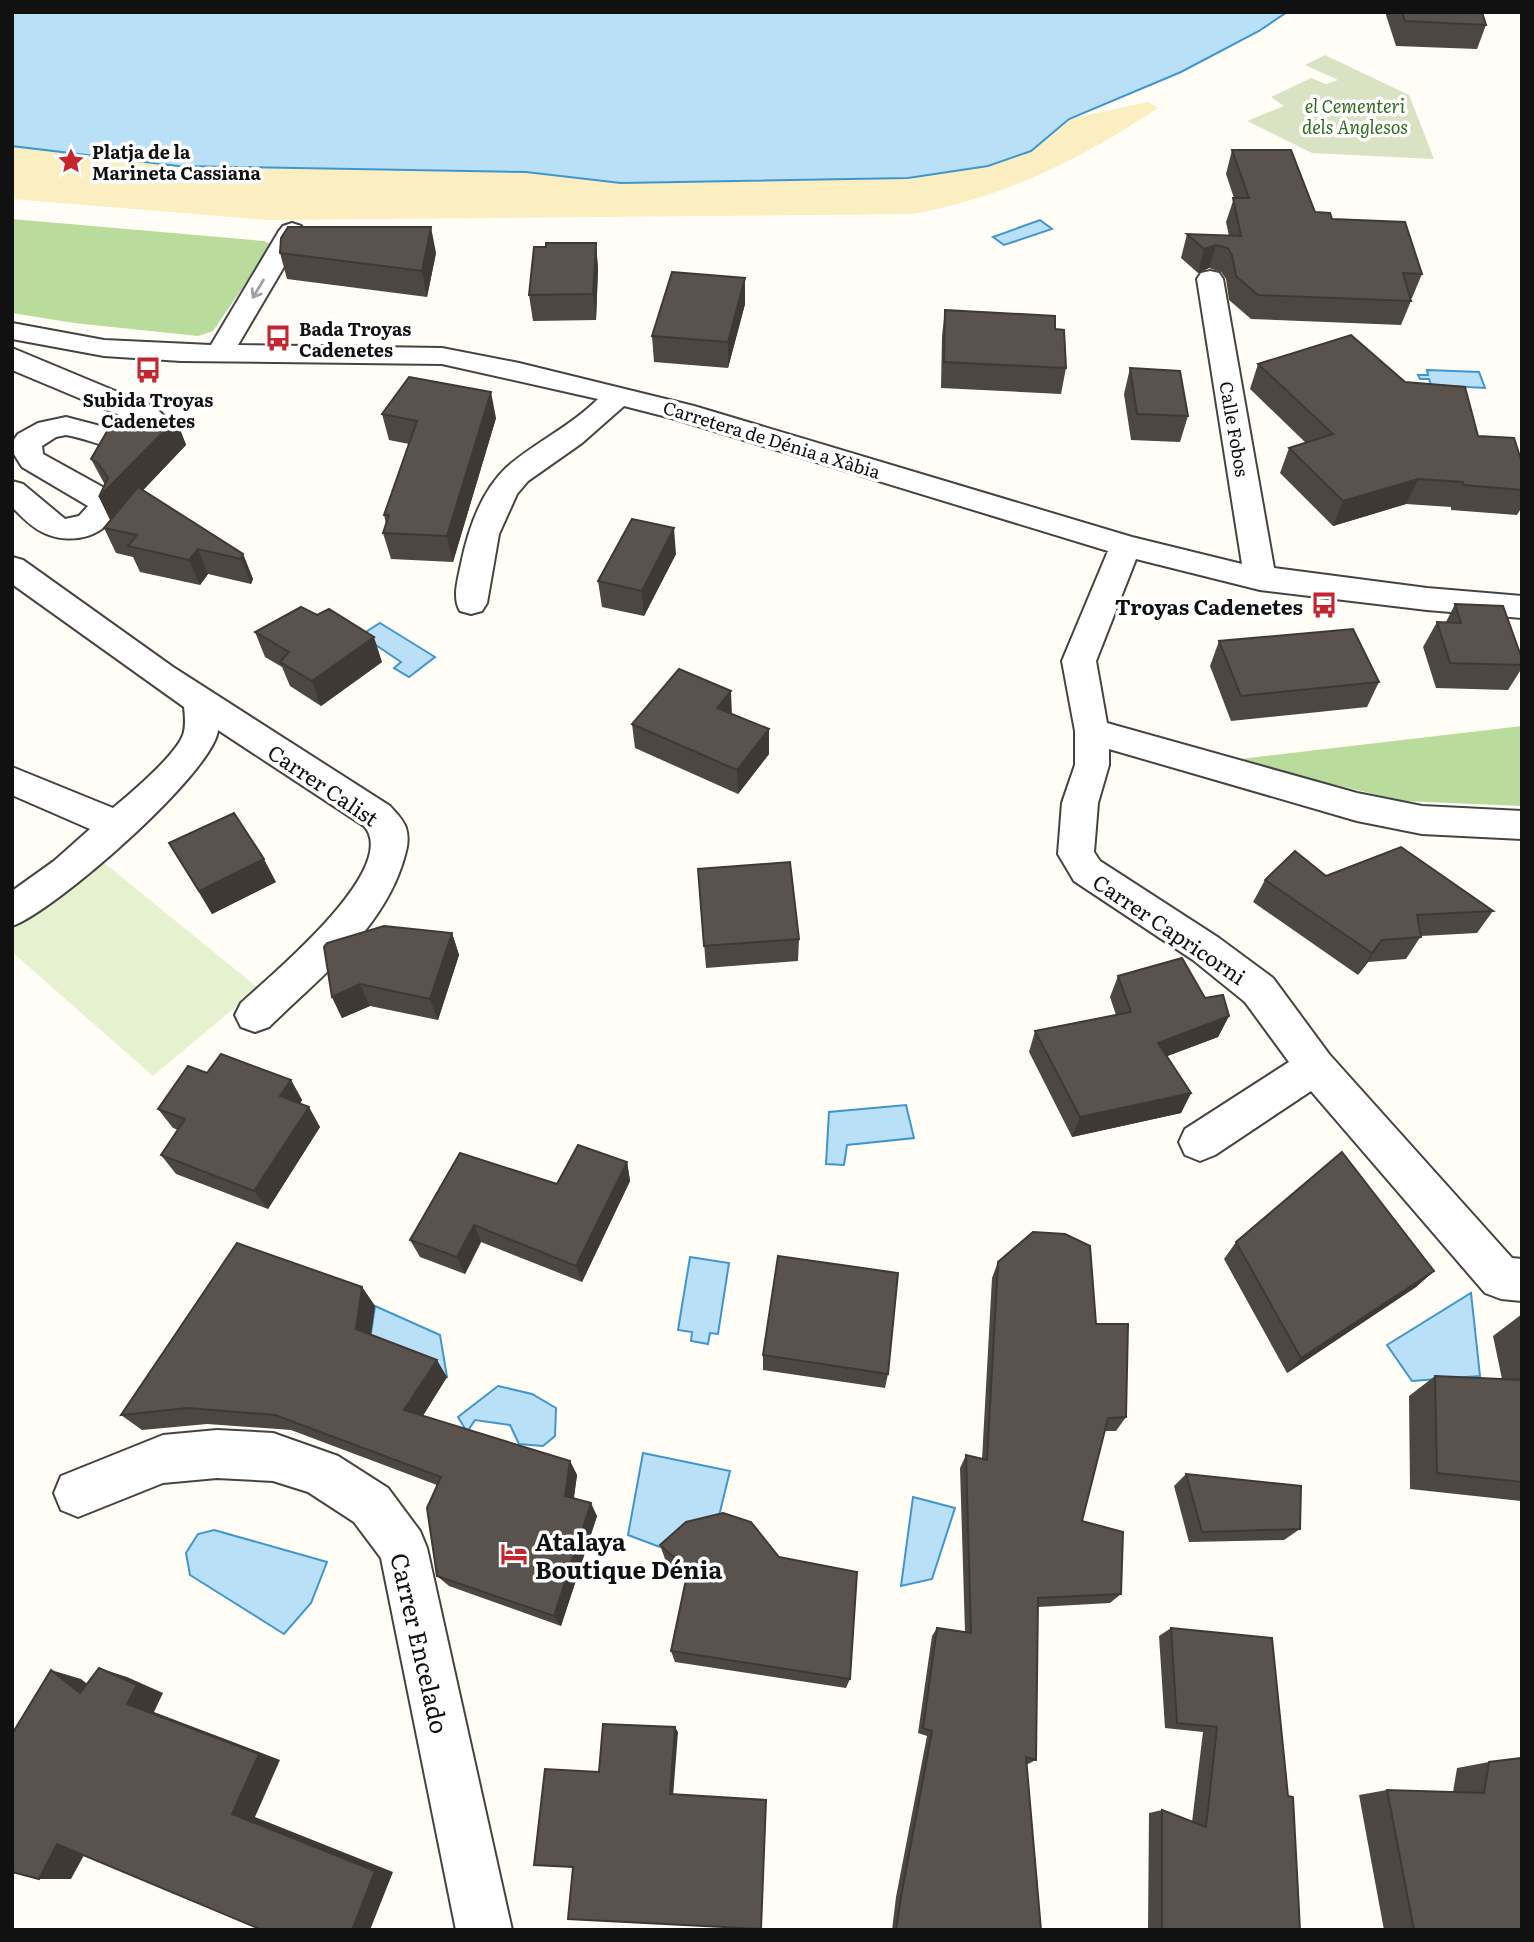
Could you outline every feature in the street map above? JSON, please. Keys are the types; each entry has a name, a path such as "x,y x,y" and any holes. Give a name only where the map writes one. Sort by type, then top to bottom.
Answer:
{"street":[{"path":"219,354 292,231"},
{"name":"Calle Fobos","path":"1210,279 1260,579"},
{"path":"12,491 45,522 58,529 87,525 102,512 103,505 97,497 32,460 26,450 28,441 50,427 69,425 91,429 127,445 142,443 156,429 155,421 146,414 18,362 14,343"},
{"name":"Carretera de Dénia a Xàbia","path":"14,343 219,354 442,356 620,394 1192,565 1260,579 1413,598 1522,607"},
{"path":"471,603 477,555 492,510 506,485 600,415 620,394"},
{"name":"Carrer Capricorni","path":"1126,547 1079,661 1092,731 1092,765 1080,803 1076,854 1087,871 1111,889 1206,948 1259,990 1315,1066 1501,1278 1522,1280"},
{"name":"Carrer Calist","path":"12,568 200,702 377,816 388,828 390,844 377,884 354,919 255,1015"},
{"path":"12,911 67,871 166,782 200,739 200,702"},
{"path":"1092,731 1357,807 1422,820 1522,825"},
{"path":"12,780 116,825"},
{"path":"1200,1142 1315,1066"},
{"name":"Carrer Encelado","path":"78,1493 163,1459 217,1454 273,1457 321,1473 372,1505 403,1548 484,1930"}],"green space":[{"name":"el Cementeri dels Anglesos","path":"1325,55 1409,95 1434,159 1312,153 1247,121 1284,106 1271,97 1311,78 1326,84 1338,80 1305,65"},
{"path":"12,219 264,241 272,245 213,331 198,336 74,323 12,313"},
{"path":"1522,726 1522,806 1403,801 1231,760"},
{"path":"103,862 258,988 153,1076 12,952 12,930"}],"sand":[{"name":"Platja de la Marineta Cassiana","path":"1148,102 1158,108 1101,143 1041,174 979,198 913,214 269,220 12,199 12,146 178,166 526,172 622,183 908,178 988,166 1031,151 1069,119"}],"water":[{"path":"12,12 1287,12 1259,31 1181,72 1069,119 1031,151 988,166 908,178 621,183 526,172 178,166 12,146"},
{"path":"1040,220 1052,229 1004,245 993,237"},
{"path":"1427,370 1479,372 1485,388 1431,385 1429,379 1420,379 1418,375 1428,375"},
{"path":"380,623 435,657 409,677 394,668 401,662 361,635"},
{"path":"906,1105 914,1138 847,1145 844,1165 826,1164 829,1112"},
{"path":"690,1257 729,1263 718,1334 710,1333 708,1344 691,1341 692,1332 678,1330"},
{"path":"1471,1293 1480,1376 1412,1381 1387,1345"},
{"path":"375,1306 440,1335 447,1377 369,1347"},
{"path":"498,1386 532,1394 556,1408 555,1436 543,1446 519,1444 510,1425 475,1420 467,1432 458,1417"},
{"path":"643,1453 730,1471 718,1520 686,1527 660,1547 628,1535"},
{"path":"913,1497 955,1508 932,1579 901,1586"},
{"path":"214,1530 327,1562 311,1603 284,1634 190,1575 186,1553 198,1534"}],"building":[{"path":"1402,12 1482,12 1486,25 1405,21"},
{"path":"1232,150 1291,150 1315,212 1330,213 1332,219 1405,222 1422,274 1403,273 1411,301 1258,295 1236,276 1228,248 1216,245 1204,249 1187,234 1241,236 1233,198 1249,198"},
{"path":"288,227 431,227 422,271 280,253 281,238"},
{"path":"546,243 596,243 593,294 529,295 534,247 546,247"},
{"path":"672,272 745,278 728,342 652,336"},
{"path":"945,310 1055,316 1055,329 1064,330 1066,368 944,362"},
{"path":"1351,335 1405,382 1465,387 1478,436 1514,438 1522,463 1522,490 1418,479 1343,501 1289,448 1333,434 1258,364"},
{"path":"1130,368 1180,371 1188,416 1137,414"},
{"path":"409,377 491,392 447,536 383,533 389,515 384,515 417,421 382,414"},
{"path":"176,419 99,497 108,478 98,463 91,459 109,428"},
{"path":"138,487 243,554 241,559 198,549 189,560 128,546 137,535 104,528"},
{"path":"632,519 674,528 642,591 598,581"},
{"path":"1455,604 1503,606 1522,665 1450,663 1437,622 1461,623"},
{"path":"301,607 317,615 329,609 374,637 312,681 280,662 289,652 255,632"},
{"path":"1353,629 1379,682 1241,696 1219,641"},
{"path":"679,669 731,691 717,708 769,729 737,770 632,724"},
{"path":"234,813 264,859 199,891 169,843"},
{"path":"1401,847 1493,911 1417,915 1421,937 1382,940 1372,953 1265,880 1295,851 1326,876"},
{"path":"790,862 799,939 704,946 698,869"},
{"path":"384,926 452,933 430,999 360,984 332,997 324,947 327,943"},
{"path":"1182,958 1205,998 1223,995 1229,1016 1158,1043 1191,1093 1080,1117 1035,1031 1131,1012 1118,976"},
{"path":"221,1054 291,1080 280,1096 309,1107 254,1191 161,1155 185,1119 158,1109 188,1066 207,1073"},
{"path":"578,1145 627,1162 576,1266 474,1225 457,1257 410,1240 460,1153 557,1184"},
{"path":"1342,1152 1434,1271 1301,1358 1236,1242"},
{"path":"1033,1232 1065,1234 1090,1246 1096,1324 1128,1324 1126,1417 1108,1418 1082,1521 1123,1532 1121,1594 1038,1598 1036,1760 1026,1757 1041,1930 896,1930 932,1731 923,1728 937,1628 971,1633 966,1455 987,1460 998,1262"},
{"path":"237,1243 362,1287 356,1329 437,1360 404,1410 570,1461 565,1496 591,1503 554,1616 437,1576 427,1508 441,1477 275,1415 188,1408 121,1415"},
{"path":"778,1256 898,1273 888,1374 763,1355"},
{"path":"1435,1376 1522,1380 1522,1482 1437,1473"},
{"path":"1186,1474 1301,1486 1300,1529 1202,1532"},
{"path":"723,1513 751,1522 779,1557 857,1572 850,1679 671,1651 688,1570 660,1545 686,1522"},
{"path":"1171,1628 1272,1638 1288,1796 1293,1797 1300,1930 1162,1930 1162,1810 1206,1827 1217,1727 1177,1723"},
{"path":"99,1668 137,1685 127,1704 259,1754 232,1814 375,1871 352,1930 262,1930 57,1844 39,1879 12,1872 12,1734 51,1670 80,1693"},
{"path":"603,1724 675,1727 670,1794 766,1800 761,1929 568,1919 573,1867 534,1865 545,1769 599,1772"},
{"path":"1522,1758 1522,1930 1414,1930 1387,1790 1484,1793 1489,1762"}],"place":[{"name":"Platja de la Marineta Cassiana","path":"71,161"},
{"name":"Bada Troyas Cadenetes","path":"278,338"},
{"name":"Subida Troyas Cadenetes","path":"148,370"},
{"name":"Troyas Cadenetes","path":"1324,605"},
{"name":"Atalaya Boutique Dénia","path":"514,1554"}]}
